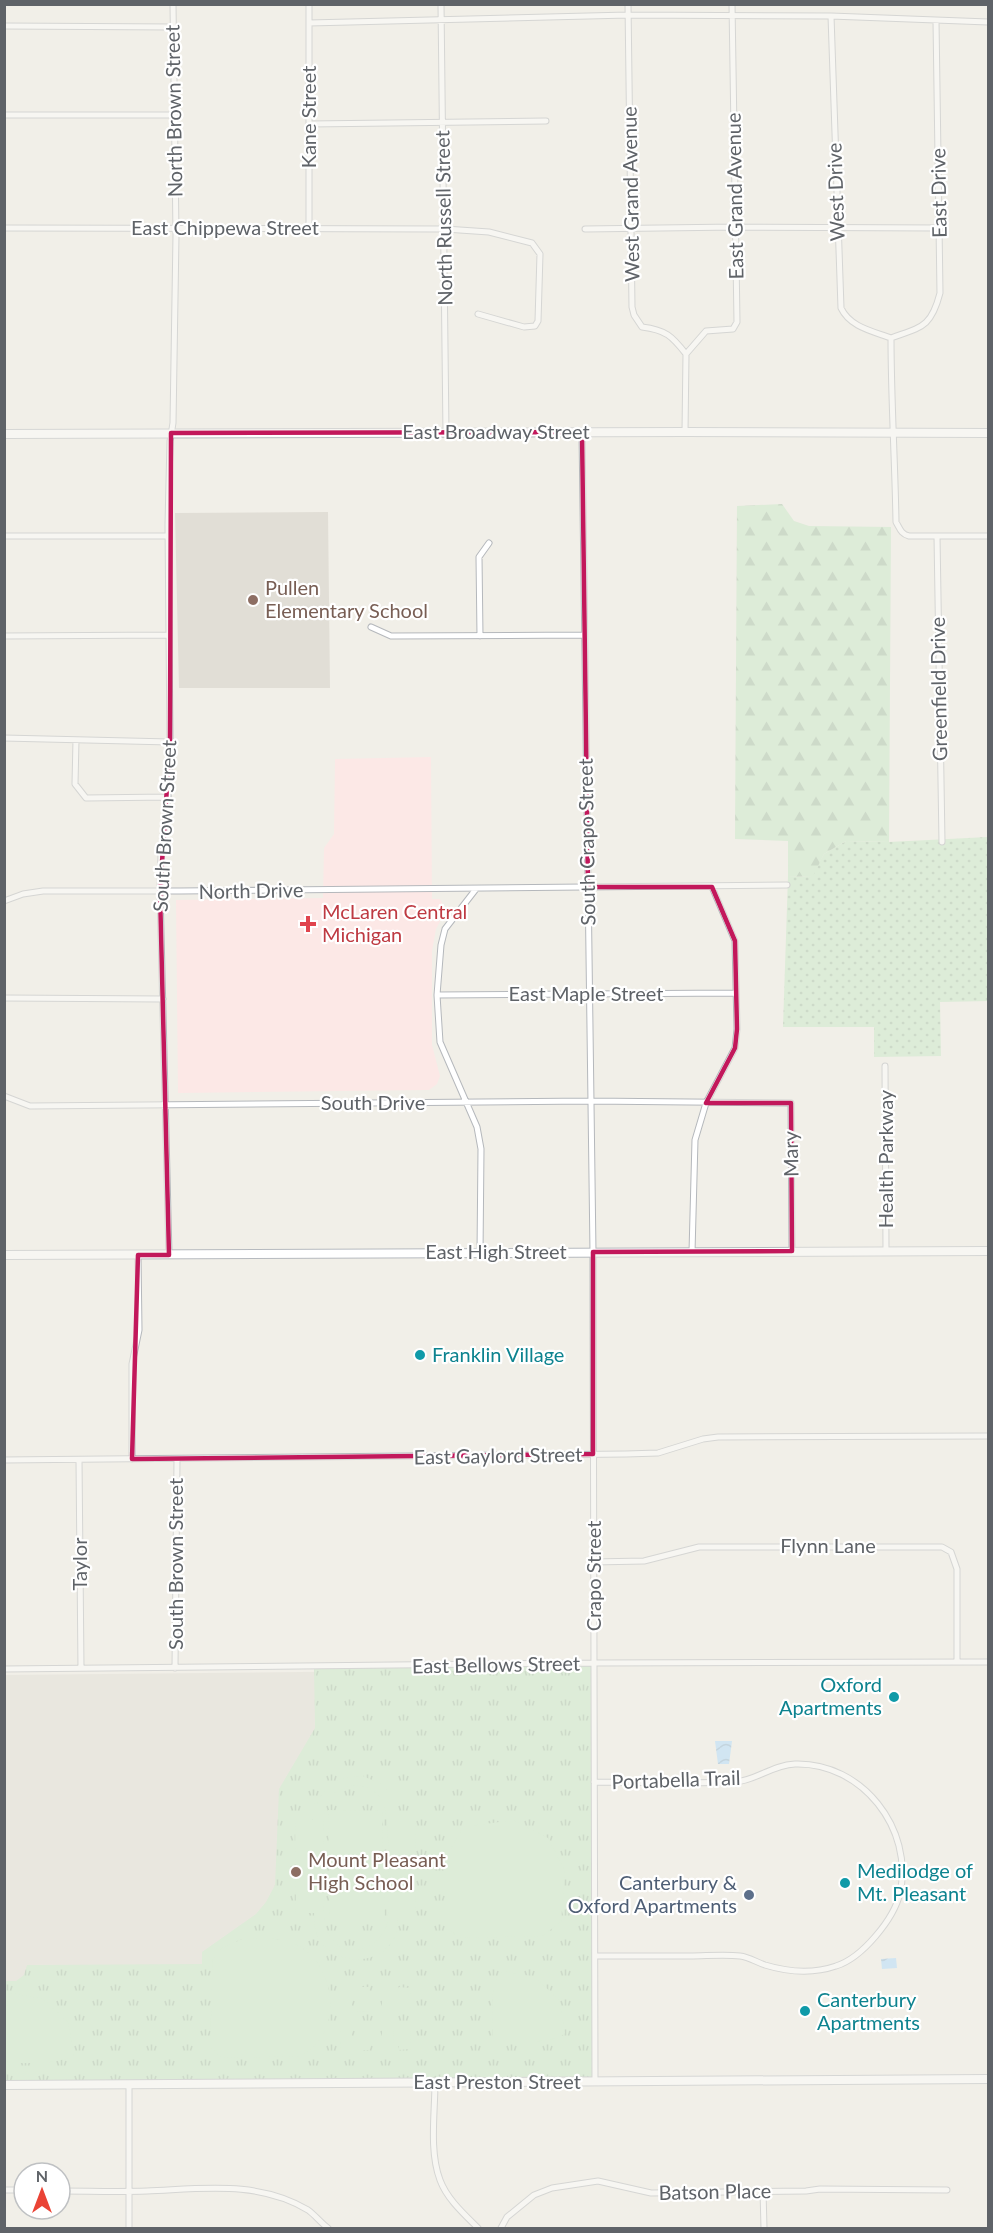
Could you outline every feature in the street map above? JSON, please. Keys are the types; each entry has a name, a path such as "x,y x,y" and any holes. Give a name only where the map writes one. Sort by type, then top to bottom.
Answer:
{"street":[{"name":"North Brown Street","path":"171,433 176,228 173,4"},
{"name":"Kane Street","path":"309,4 309,229"},
{"name":"North Russell Street","path":"441,4 446,432"},
{"name":"West Grand Avenue","path":"628,4 633,229 632,307 642,327 659,329 673,338 686,354"},
{"name":"East Grand Avenue","path":"686,354 706,331 733,329 737,322 732,4"},
{"path":"309,23 628,15 831,16 988,22"},
{"name":"West Drive","path":"831,16 841,308 852,322 891,338"},
{"name":"East Drive","path":"891,338 921,327 929,320 935,311 940,293 936,21"},
{"path":"4,26 173,27"},
{"path":"4,115 173,115"},
{"path":"309,124 546,121"},
{"name":"East Chippewa Street","path":"4,228 445,229 504,235 532,243 540,254 538,321 535,326 524,327 478,314"},
{"path":"585,229 939,228"},
{"path":"891,338 891,405 894,432 896,522 904,534 988,536"},
{"path":"685,432 686,354"},
{"name":"South Crapo Street","path":"582,432 593,1252"},
{"name":"South Brown Street","path":"169,1255 160,852 168,797 170,742 168,536 171,433"},
{"name":"East Broadway Street","path":"4,434 988,433"},
{"path":"4,536 168,536"},
{"name":"Greenfield Drive","path":"937,536 942,842"},
{"path":"480,636 479,557 489,543"},
{"path":"371,627 392,636 584,634"},
{"path":"4,636 169,635"},
{"path":"4,738 170,742"},
{"path":"76,740 75,784 86,798 168,797"},
{"name":"North Drive","path":"4,901 24,894 43,891 160,892 788,885"},
{"path":"692,1252 695,1140 706,1103 735,1048 737,1029 735,941 712,887"},
{"path":"476,889 445,930 441,945 438,995 440,1042 477,1126 481,1149 480,1253"},
{"name":"East Maple Street","path":"438,995 735,993"},
{"path":"4,998 163,999"},
{"name":"Health Parkway","path":"885,1066 886,1251"},
{"name":"South Drive","path":"4,1096 30,1106 164,1103 590,1101 744,1103"},
{"name":"Mary","path":"744,1103 791,1103 792,1251"},
{"name":"East High Street","path":"4,1255 988,1251"},
{"name":"Crapo Street","path":"593,1252 595,2081"},
{"path":"132,1459 132,1364 139,1330 138,1255"},
{"name":"East Gaylord Street","path":"4,1461 658,1453 703,1439 718,1437 988,1436"},
{"name":"South Brown Street","path":"175,1668 177,1459"},
{"name":"Taylor","path":"79,1460 81,1668"},
{"name":"Flynn Lane","path":"593,1562 644,1561 699,1547 942,1547 951,1552 957,1569 957,1662"},
{"name":"East Bellows Street","path":"4,1669 988,1662"},
{"name":"Portabella Trail","path":"594,1782 739,1782 772,1768 794,1764 812,1765 831,1770 861,1787 891,1821 900,1843 902,1867 900,1893 893,1910 876,1936 838,1966 806,1971 784,1971 738,1956 595,1956"},
{"name":"East Preston Street","path":"4,2085 988,2079"},
{"path":"435,2082 435,2157 440,2181 451,2199 478,2229"},
{"path":"129,2084 129,2229"},
{"name":"Batson Place","path":"501,2229 507,2217 534,2195 552,2188 598,2181 651,2193 820,2189 947,2190"},
{"path":"72,2191 128,2192 235,2187 265,2193 309,2211 328,2229"},
{"path":"763,2191 764,2229"}],"highlighted area":[{"path":"582,432 588,887 712,887 735,941 737,1029 735,1048 706,1103 791,1103 792,1251 593,1252 593,1454 132,1459 138,1255 169,1255 160,892 170,742 171,433"}],"shaded area":[{"name":"Pullen Elementary School","path":"328,512 330,688 179,688 175,513"},
{"name":"McLaren Central Michigan","path":"431,757 432,899 440,899 444,907 443,916 436,929 432,951 432,1045 440,1076 437,1084 429,1090 178,1093 176,900 323,898 324,848 334,834 335,759"},
{"name":"Mount Pleasant High School","path":"587,1669 589,2068 5,2073 4,1675"}],"green space":[{"path":"782,504 794,521 809,526 891,527 889,842 846,841 824,854 813,876 788,877 788,841 735,839 737,506"},
{"path":"988,837 988,1001 940,1002 941,1056 874,1057 874,1027 783,1027 788,877 812,876 824,854 846,841 889,842"},
{"name":"Mount Pleasant High School","path":"594,1663 595,2081 5,2085 4,1981 16,1981 24,1975 27,1965 202,1964 202,1952 256,1914 266,1902 275,1885 279,1789 315,1728 314,1666"},
{"path":"363,1776 381,1784 387,1790 397,1790 397,1820 415,1820 416,1914 398,1914 396,1934 388,1947 378,1954 354,1959 331,1952 322,1943 316,1932 314,1913 296,1913 295,1820 313,1820 313,1803 317,1804 325,1790 341,1779","holes":["357,1785 366,1787 377,1794 386,1810 389,1877 388,1920 384,1932 377,1940 358,1950 339,1946 326,1928 323,1845 325,1808 334,1793"]},
{"path":"328,1810 382,1811 385,1922 330,1922"},
{"path":"513,1820 548,1838 565,1871 561,1922 542,1936 459,1938 449,1929 449,1852 463,1827"},
{"path":"242,1939 291,1942 311,1955 321,1968 328,1984 329,2018 324,2033 314,2046 300,2056 222,2058 210,2047 213,1959 222,1948"},
{"path":"502,1971 535,1977 559,2000 565,2033 559,2038 533,2042 497,2042 493,2038 492,2003 495,1986"},
{"path":"357,1987 369,1987 369,2012 357,2011"},
{"path":"399,1987 410,1988 411,2011 399,2011"},
{"path":"340,1988 352,1988 352,2011 340,2011"},
{"path":"382,1988 394,1988 394,2011 382,2011"},
{"path":"10,1993 43,1999 68,2022 74,2055 72,2058 45,2063 8,2063 5,2059 5,2014"},
{"path":"341,2026 352,2026 352,2050 340,2050"},
{"path":"357,2026 369,2026 369,2050 357,2050"},
{"path":"382,2026 393,2026 394,2049 382,2049"},
{"path":"399,2026 410,2026 411,2049 399,2050"}],"water":[{"path":"715,1741 732,1741 729,1764 718,1764"},
{"path":"896,1958 897,1968 882,1969 881,1959"}],"place":[{"name":"Pullen Elementary School","path":"253,600"},
{"name":"McLaren Central Michigan","path":"308,924"},
{"name":"Franklin Village","path":"420,1355"},
{"name":"Oxford Apartments","path":"894,1697"},
{"name":"Mount Pleasant High School","path":"296,1872"},
{"name":"Medilodge of Mt. Pleasant","path":"845,1883"},
{"name":"Canterbury & Oxford Apartments","path":"749,1895"},
{"name":"Canterbury Apartments","path":"805,2011"}]}
